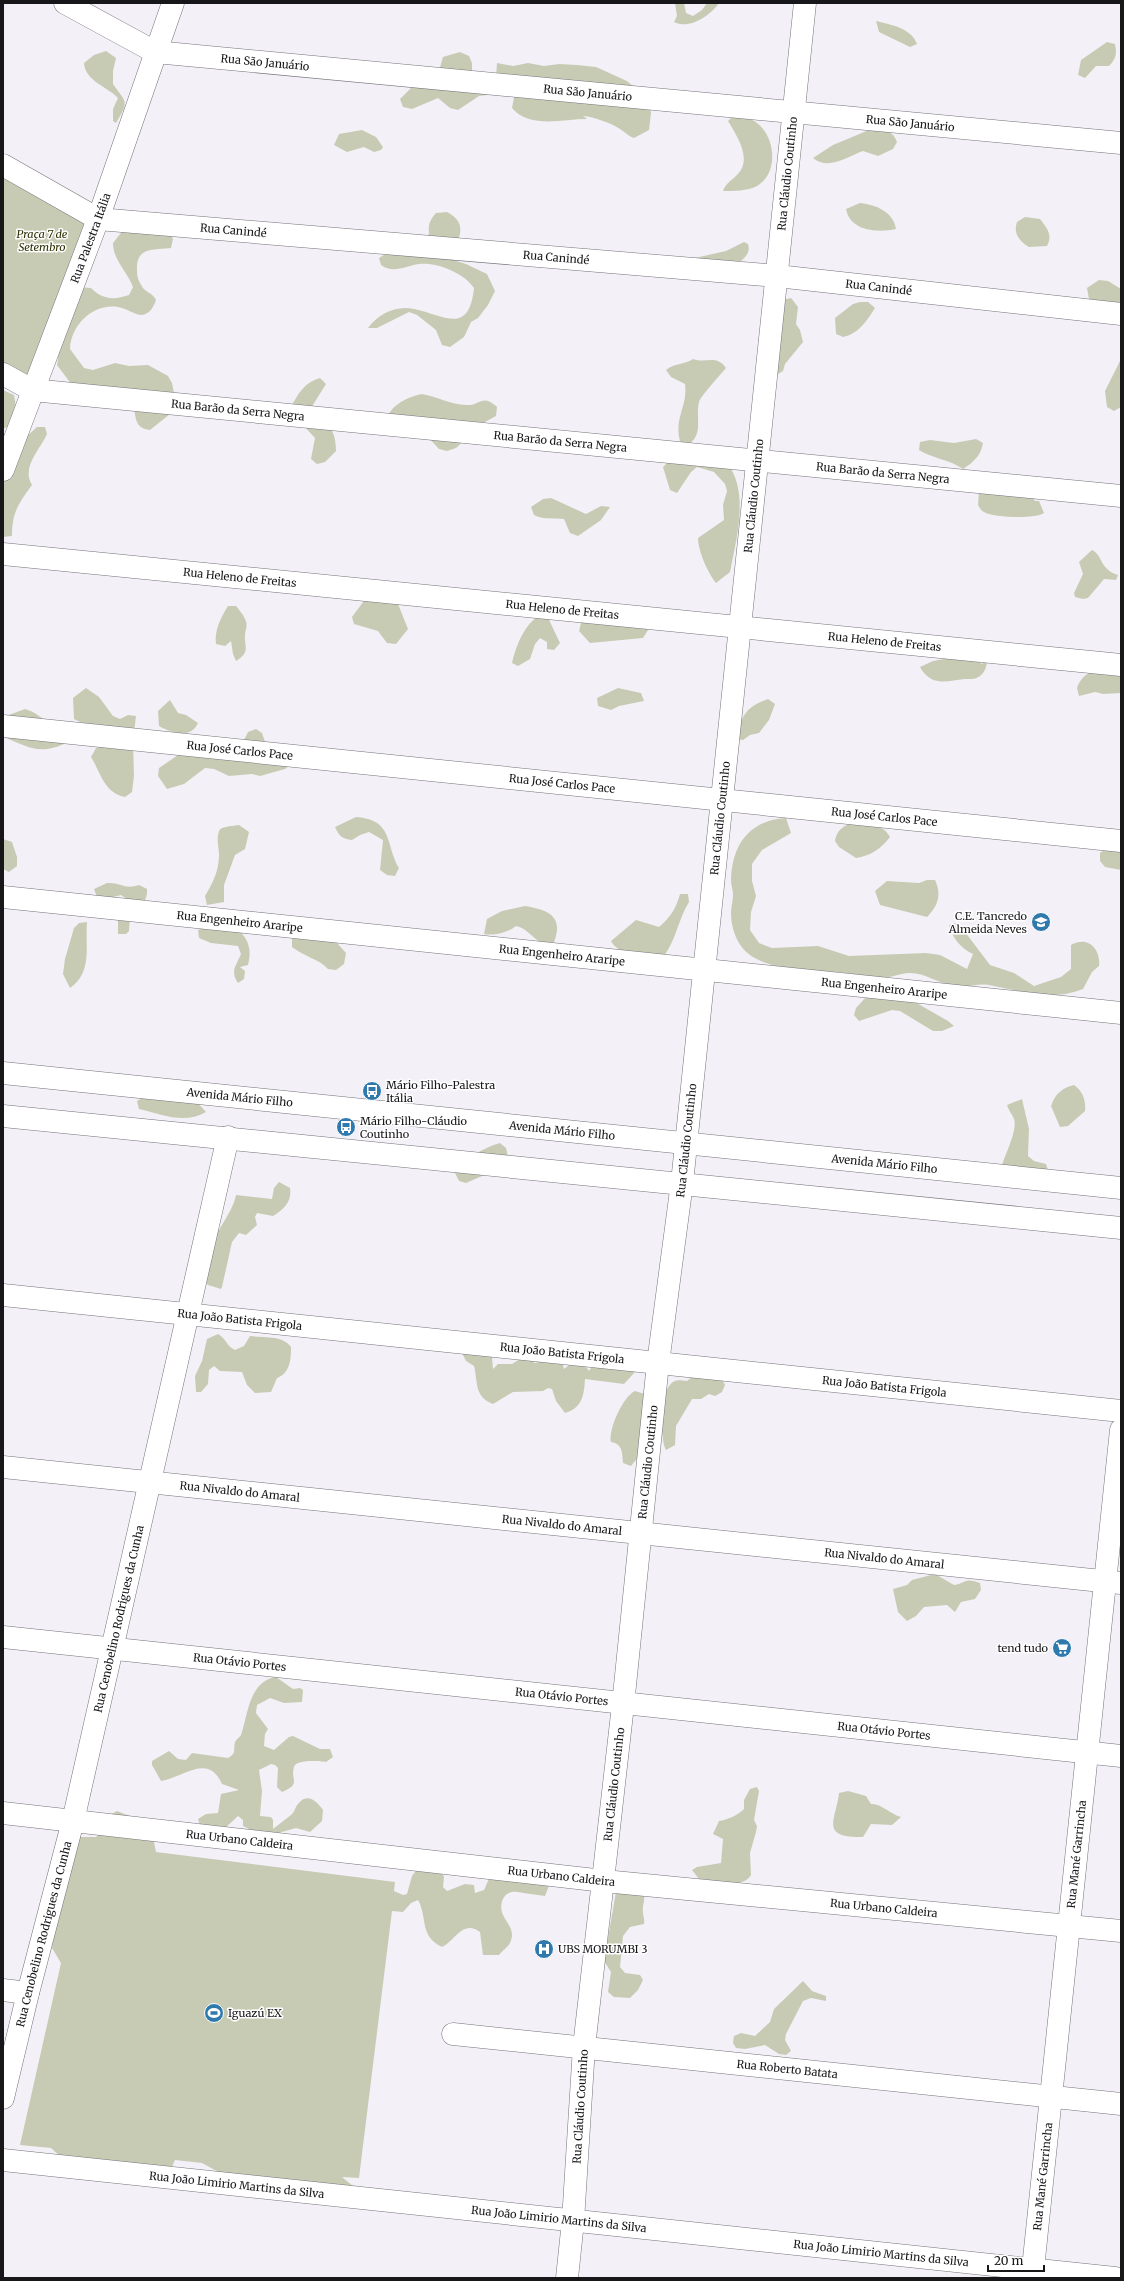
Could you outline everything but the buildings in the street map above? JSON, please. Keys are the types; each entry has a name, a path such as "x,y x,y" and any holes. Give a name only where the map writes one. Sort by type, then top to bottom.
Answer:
{"street":[{"name":"Rua São Januário","path":"66,3 155,52 1121,143"},
{"name":"Rua Palestra Itália","path":"3,470 98,219 173,3"},
{"name":"Rua Cláudio Coutinho","path":"567,2278 573,2221 584,2047 604,1881 639,1533 658,1363 682,1183 805,3"},
{"name":"Rua Canindé","path":"3,165 98,219 777,276 1121,314"},
{"name":"Rua Barão da Serra Negra","path":"3,374 32,390 1121,496"},
{"name":"Rua Heleno de Freitas","path":"3,554 1121,665"},
{"name":"Rua José Carlos Pace","path":"3,726 1121,841"},
{"name":"Rua Engenheiro Araripe","path":"3,897 1121,1012"},
{"name":"Avenida Mário Filho","path":"3,1073 1121,1188"},
{"path":"3,1116 228,1137 1121,1228"},
{"name":"Rua Cenobelino Rodrigues da Cunha","path":"3,2098 28,1993 73,1821 228,1137"},
{"name":"Rua João Batista Frigola","path":"3,1295 1121,1411"},
{"name":"Rua Mané Garrincha","path":"1032,2274 1087,1753 1113,1582 1121,1430"},
{"name":"Rua Nivaldo do Amaral","path":"3,1467 1113,1582"},
{"name":"Rua Otávio Portes","path":"3,1637 1121,1756"},
{"name":"Rua Urbano Caldeira","path":"3,1813 604,1881 1121,1931"},
{"path":"3,1990 28,1993"},
{"name":"Rua Roberto Batata","path":"453,2034 1121,2104"},
{"name":"Rua João Limirio Martins da Silva","path":"3,2160 573,2221 1032,2274 1115,2278"}],"green space":[{"path":"675,3 684,3 686,13 693,16 702,10 707,3 719,3 705,17 692,23 680,24 674,22 677,16"},
{"path":"876,21 906,31 917,44 910,47 879,32"},
{"path":"1107,42 1115,44 1116,51 1115,59 1109,66 1096,66 1085,78 1078,75 1081,60"},
{"path":"106,51 116,58 113,71 113,84 125,102 125,106 116,123 113,121 113,109 118,98 88,75 84,63 94,55"},
{"path":"460,52 469,56 472,63 472,71 495,94 479,96 458,110 450,108 438,98 412,109 403,107 400,99 411,88 439,71 443,57"},
{"path":"497,63 513,66 528,63 544,66 559,64 596,67 627,81 639,91 649,104 651,113 649,130 634,138 612,125 597,119 583,116 587,119 537,121 528,119 519,115 512,108 515,92 496,78"},
{"path":"733,116 747,117 758,123 766,133 772,156 771,168 766,178 753,188 736,191 723,191 727,184 742,169 744,162 742,148 728,121"},
{"path":"362,130 376,137 383,147 381,150 374,152 364,147 347,152 334,145 339,134"},
{"path":"869,130 886,131 892,134 897,142 893,149 878,156 863,151 832,163 819,162 813,158 833,145"},
{"name":"Praça 7 de Setembro","path":"3,174 91,221 29,385 3,369"},
{"path":"860,203 883,210 892,218 896,229 881,231 865,229 853,222 846,209"},
{"path":"447,212 454,217 460,227 459,239 450,259 466,264 487,274 495,291 488,305 478,318 471,322 464,337 450,347 442,345 436,330 417,315 409,312 377,328 368,328 382,315 401,308 414,309 453,319 461,317 467,312 471,303 474,288 457,273 442,267 426,264 419,264 400,269 390,269 381,265 379,258 412,245 424,238 429,234 430,222 436,213"},
{"path":"1025,217 1040,219 1043,222 1049,235 1049,242 1047,246 1029,247 1022,242 1016,233 1016,226 1017,222"},
{"path":"124,229 169,232 173,239 171,248 146,251 139,258 137,263 138,280 143,288 155,298 156,300 154,305 149,311 142,315 118,307 100,308 92,312 79,324 74,332 70,349 84,368 93,370 115,363 129,366 148,365 168,376 172,383 175,398 170,414 150,430 139,425 136,419 134,407 72,385 57,365 61,340 78,287 91,288 104,297 118,298 129,295 133,287 115,255 113,243"},
{"path":"744,242 748,244 749,251 744,258 736,264 686,260 726,251"},
{"path":"1099,280 1108,281 1121,289 1121,312 1090,305 1087,288"},
{"path":"791,298 798,307 796,324 800,330 803,342 785,364 783,371 775,376 782,300"},
{"path":"868,302 875,308 869,318 858,330 853,333 843,337 836,334 835,318 853,304"},
{"path":"693,359 702,361 715,360 726,368 700,399 697,432 692,442 686,446 680,441 679,433 680,418 685,399 685,384 671,377 666,370 672,366"},
{"path":"1121,359 1121,407 1114,411 1107,407 1105,391"},
{"path":"320,378 326,384 311,408 330,426 336,443 336,451 325,462 317,464 311,459 315,438 289,410 305,386"},
{"path":"3,390 14,395 16,407 12,426 4,428"},
{"path":"421,394 460,405 471,405 484,400 488,401 497,407 496,416 483,423 456,448 447,451 439,449 428,437 387,417 393,408 401,402"},
{"path":"37,427 45,427 47,434 30,465 29,478 32,485 17,509 13,521 12,536 3,537 3,458"},
{"path":"976,439 983,443 981,451 974,461 963,469 919,450 920,442 930,440 954,443"},
{"path":"668,462 731,469 736,480 740,506 735,547 730,572 716,583 704,562 698,543 698,538 724,520 723,505 727,491 725,484 714,472 697,467 691,472 677,493 670,490 663,467"},
{"path":"979,491 1033,497 1035,501 1039,501 1044,513 1024,517 1005,517 989,514 982,511 978,505"},
{"path":"551,498 586,514 601,506 610,507 601,520 578,536 570,533 564,519 537,517 534,515 531,507 543,499"},
{"path":"1092,550 1098,555 1107,569 1118,575 1116,580 1104,579 1088,598 1083,599 1075,597 1074,593 1083,574 1079,562"},
{"path":"366,598 396,599 408,629 396,644 387,643 378,631 354,624 352,617"},
{"path":"228,606 236,606 243,615 246,623 246,649 244,655 236,661 233,654 231,641 225,646 216,644 217,629"},
{"path":"548,613 550,622 560,643 554,650 547,649 547,642 540,638 535,644 530,659 518,666 512,663 516,647 529,625 534,619"},
{"path":"587,618 644,623 648,630 643,638 590,643 579,631 581,623"},
{"path":"961,656 976,660 982,664 987,660 983,673 974,679 940,681 929,678 920,667 933,661"},
{"path":"1121,666 1121,693 1103,694 1095,692 1079,696 1077,688 1080,681 1089,673 1101,669"},
{"path":"86,688 99,697 113,716 120,719 128,715 136,716 133,742 134,776 132,792 125,797 118,795 108,787 91,757 96,748 104,746 113,749 119,744 114,735 110,729 105,726 82,723 74,719 73,698"},
{"path":"618,688 641,693 644,701 619,706 611,710 598,706 597,698"},
{"path":"768,699 775,704 769,720 759,733 750,735 743,740 735,739 742,718 749,709 754,705"},
{"path":"170,700 178,713 186,715 198,723 195,728 186,733 181,733 170,731 159,726 158,711"},
{"path":"25,709 37,714 48,723 64,744 47,749 40,749 27,747 4,737 3,717"},
{"path":"256,729 262,733 267,748 292,764 285,769 260,776 252,774 229,776 214,769 205,768 184,784 167,789 158,776 159,768 178,755 241,746 248,732"},
{"path":"356,817 368,819 377,823 383,828 399,868 395,876 387,875 380,870 383,840 369,832 352,840 343,838 338,833 335,827"},
{"path":"786,818 791,833 762,850 752,864 752,881 756,896 751,912 750,930 759,943 772,948 818,946 849,956 926,953 940,955 967,969 973,954 961,946 952,934 949,925 956,923 962,928 990,965 1014,973 1034,986 1061,977 1071,969 1071,945 1077,942 1088,943 1096,949 1099,966 1092,972 1083,989 1071,993 1048,995 989,985 957,987 947,985 916,973 906,973 873,979 847,973 784,968 760,961 745,951 738,942 732,925 732,867 739,845 745,836 762,823"},
{"path":"857,821 880,827 884,829 890,837 875,851 866,856 856,858 839,847 835,841 840,830"},
{"path":"239,825 249,832 245,849 235,855 224,885 224,902 207,905 205,896 213,881 218,866 219,831 225,827"},
{"path":"3,839 12,842 17,857 17,866 9,872 3,869"},
{"path":"1106,849 1121,852 1121,870 1105,867 1100,861 1100,853"},
{"path":"927,880 935,880 938,891 938,900 934,909 927,917 880,905 875,891 887,881 919,883"},
{"path":"107,883 130,887 139,885 147,889 147,894 144,901 140,907 130,915 129,931 126,934 118,934 118,917 128,900 121,895 106,899 97,897 94,889"},
{"path":"680,894 688,894 689,902 664,956 634,954 620,950 611,941 636,920 659,927 667,920 677,904"},
{"path":"525,906 547,912 552,916 557,926 557,933 554,942 547,946 542,944 524,929 516,926 501,933 492,935 484,934 487,919 502,911"},
{"path":"87,922 87,949 85,966 77,982 70,988 63,974 65,959 74,928 79,923"},
{"path":"206,927 237,929 247,941 250,954 248,965 240,967 245,971 244,979 238,983 234,972 241,954 238,946 211,943 199,938 198,930"},
{"path":"299,936 336,942 346,953 344,964 336,970 328,969 296,950 292,947 292,939"},
{"path":"867,996 913,1001 954,1026 942,1031 933,1031 900,1011 892,1010 859,1021 854,1015 856,1008"},
{"path":"1074,1085 1080,1090 1083,1096 1085,1111 1068,1126 1060,1127 1051,1106 1060,1092"},
{"path":"144,1097 196,1101 206,1112 189,1118 164,1116 139,1109 137,1101"},
{"path":"1022,1099 1029,1129 1028,1156 1034,1161 1046,1164 1048,1170 1001,1168 1015,1124 1007,1105"},
{"path":"500,1143 506,1148 508,1156 489,1173 466,1183 459,1181 455,1173 469,1158"},
{"path":"279,1182 290,1188 290,1197 286,1205 281,1211 273,1216 257,1213 255,1217 257,1225 246,1235 239,1233 232,1242 221,1289 208,1285 206,1283 207,1262 212,1242 231,1208 236,1195 272,1199 274,1188"},
{"path":"218,1334 235,1350 244,1346 250,1336 283,1340 291,1347 289,1366 285,1373 277,1378 271,1392 255,1393 247,1385 242,1372 220,1371 214,1366 209,1370 208,1384 201,1392 196,1392 195,1376 202,1361 207,1339"},
{"path":"489,1350 492,1357 493,1369 498,1364 512,1364 520,1359 531,1359 534,1363 551,1360 563,1365 564,1369 573,1362 582,1361 589,1371 595,1362 634,1368 635,1372 624,1384 585,1379 583,1396 579,1405 571,1411 565,1413 556,1401 552,1389 548,1388 543,1391 513,1392 493,1404 487,1401 480,1393 474,1366 466,1361 461,1351"},
{"path":"693,1376 721,1378 725,1385 722,1392 715,1396 709,1394 701,1399 692,1399 676,1426 675,1445 666,1450 662,1427 664,1397 670,1385 674,1381 687,1381"},
{"path":"635,1391 648,1395 639,1456 631,1466 623,1463 620,1447 611,1442 611,1437 614,1422 621,1406 630,1394"},
{"path":"935,1574 954,1585 968,1580 975,1581 980,1583 981,1590 975,1599 961,1602 955,1612 947,1605 924,1607 916,1616 907,1621 898,1612 893,1589 907,1585 912,1580"},
{"path":"276,1677 293,1689 300,1688 303,1690 302,1702 284,1703 270,1698 257,1705 256,1713 268,1729 265,1734 264,1746 274,1750 289,1737 293,1736 320,1749 330,1749 333,1757 326,1762 308,1761 296,1764 293,1772 294,1784 282,1792 277,1787 278,1768 275,1765 271,1764 259,1770 262,1791 260,1816 271,1817 273,1820 273,1829 292,1814 301,1800 308,1798 315,1801 323,1810 322,1821 310,1832 296,1828 264,1837 243,1826 243,1820 238,1816 223,1830 200,1825 198,1819 206,1814 218,1813 221,1794 239,1790 222,1784 216,1775 210,1770 203,1768 195,1769 161,1781 152,1765 152,1761 169,1751 178,1759 186,1760 192,1753 228,1758 231,1756 234,1753 234,1745 241,1735 248,1709 255,1692 260,1685 267,1680"},
{"path":"757,1787 759,1791 754,1820 757,1826 750,1853 751,1875 747,1880 734,1883 699,1879 692,1870 697,1867 721,1863 723,1839 713,1834 719,1821 732,1817 744,1809 744,1800 750,1789"},
{"path":"848,1791 866,1796 871,1804 878,1805 901,1817 892,1825 871,1824 863,1837 849,1837 840,1834 835,1831 833,1826 834,1819 839,1793"},
{"name":"Iguazú EX","path":"117,1811 140,1821 149,1828 156,1852 395,1882 394,1891 403,1895 407,1894 412,1876 418,1868 439,1868 444,1877 443,1887 447,1891 465,1884 474,1885 475,1893 484,1890 492,1872 550,1883 545,1896 512,1892 506,1895 503,1899 501,1906 502,1911 510,1928 512,1938 509,1944 499,1955 483,1955 480,1932 469,1928 464,1929 442,1947 435,1943 427,1932 423,1913 418,1900 411,1903 403,1912 392,1911 359,2178 342,2177 353,2186 224,2175 202,2163 175,2160 169,2173 62,2158 51,2148 20,2145 61,1963 52,1948 56,1921 77,1837 96,1837 102,1832 102,1819"},
{"path":"617,1886 644,1895 644,1924 630,1927 623,1936 620,1967 625,1973 640,1975 643,1980 638,1990 630,1998 614,1997 608,1992 611,1972 604,1961"},
{"path":"803,1981 812,1991 826,1996 826,2001 811,1998 803,2001 786,2034 785,2040 791,2051 786,2055 779,2054 765,2045 745,2049 736,2048 733,2043 734,2036 741,2033 755,2036 770,2022 774,2009"}],"place":[{"name":"C.E. Tancredo Almeida Neves","path":"1041,922"},
{"name":"Mário Filho-Palestra Itália","path":"372,1091"},
{"name":"Mário Filho-Cláudio Coutinho","path":"346,1127"},
{"name":"tend tudo","path":"1062,1648"},
{"name":"UBS MORUMBI 3","path":"544,1949"},
{"name":"Iguazú EX","path":"214,2013"}]}
